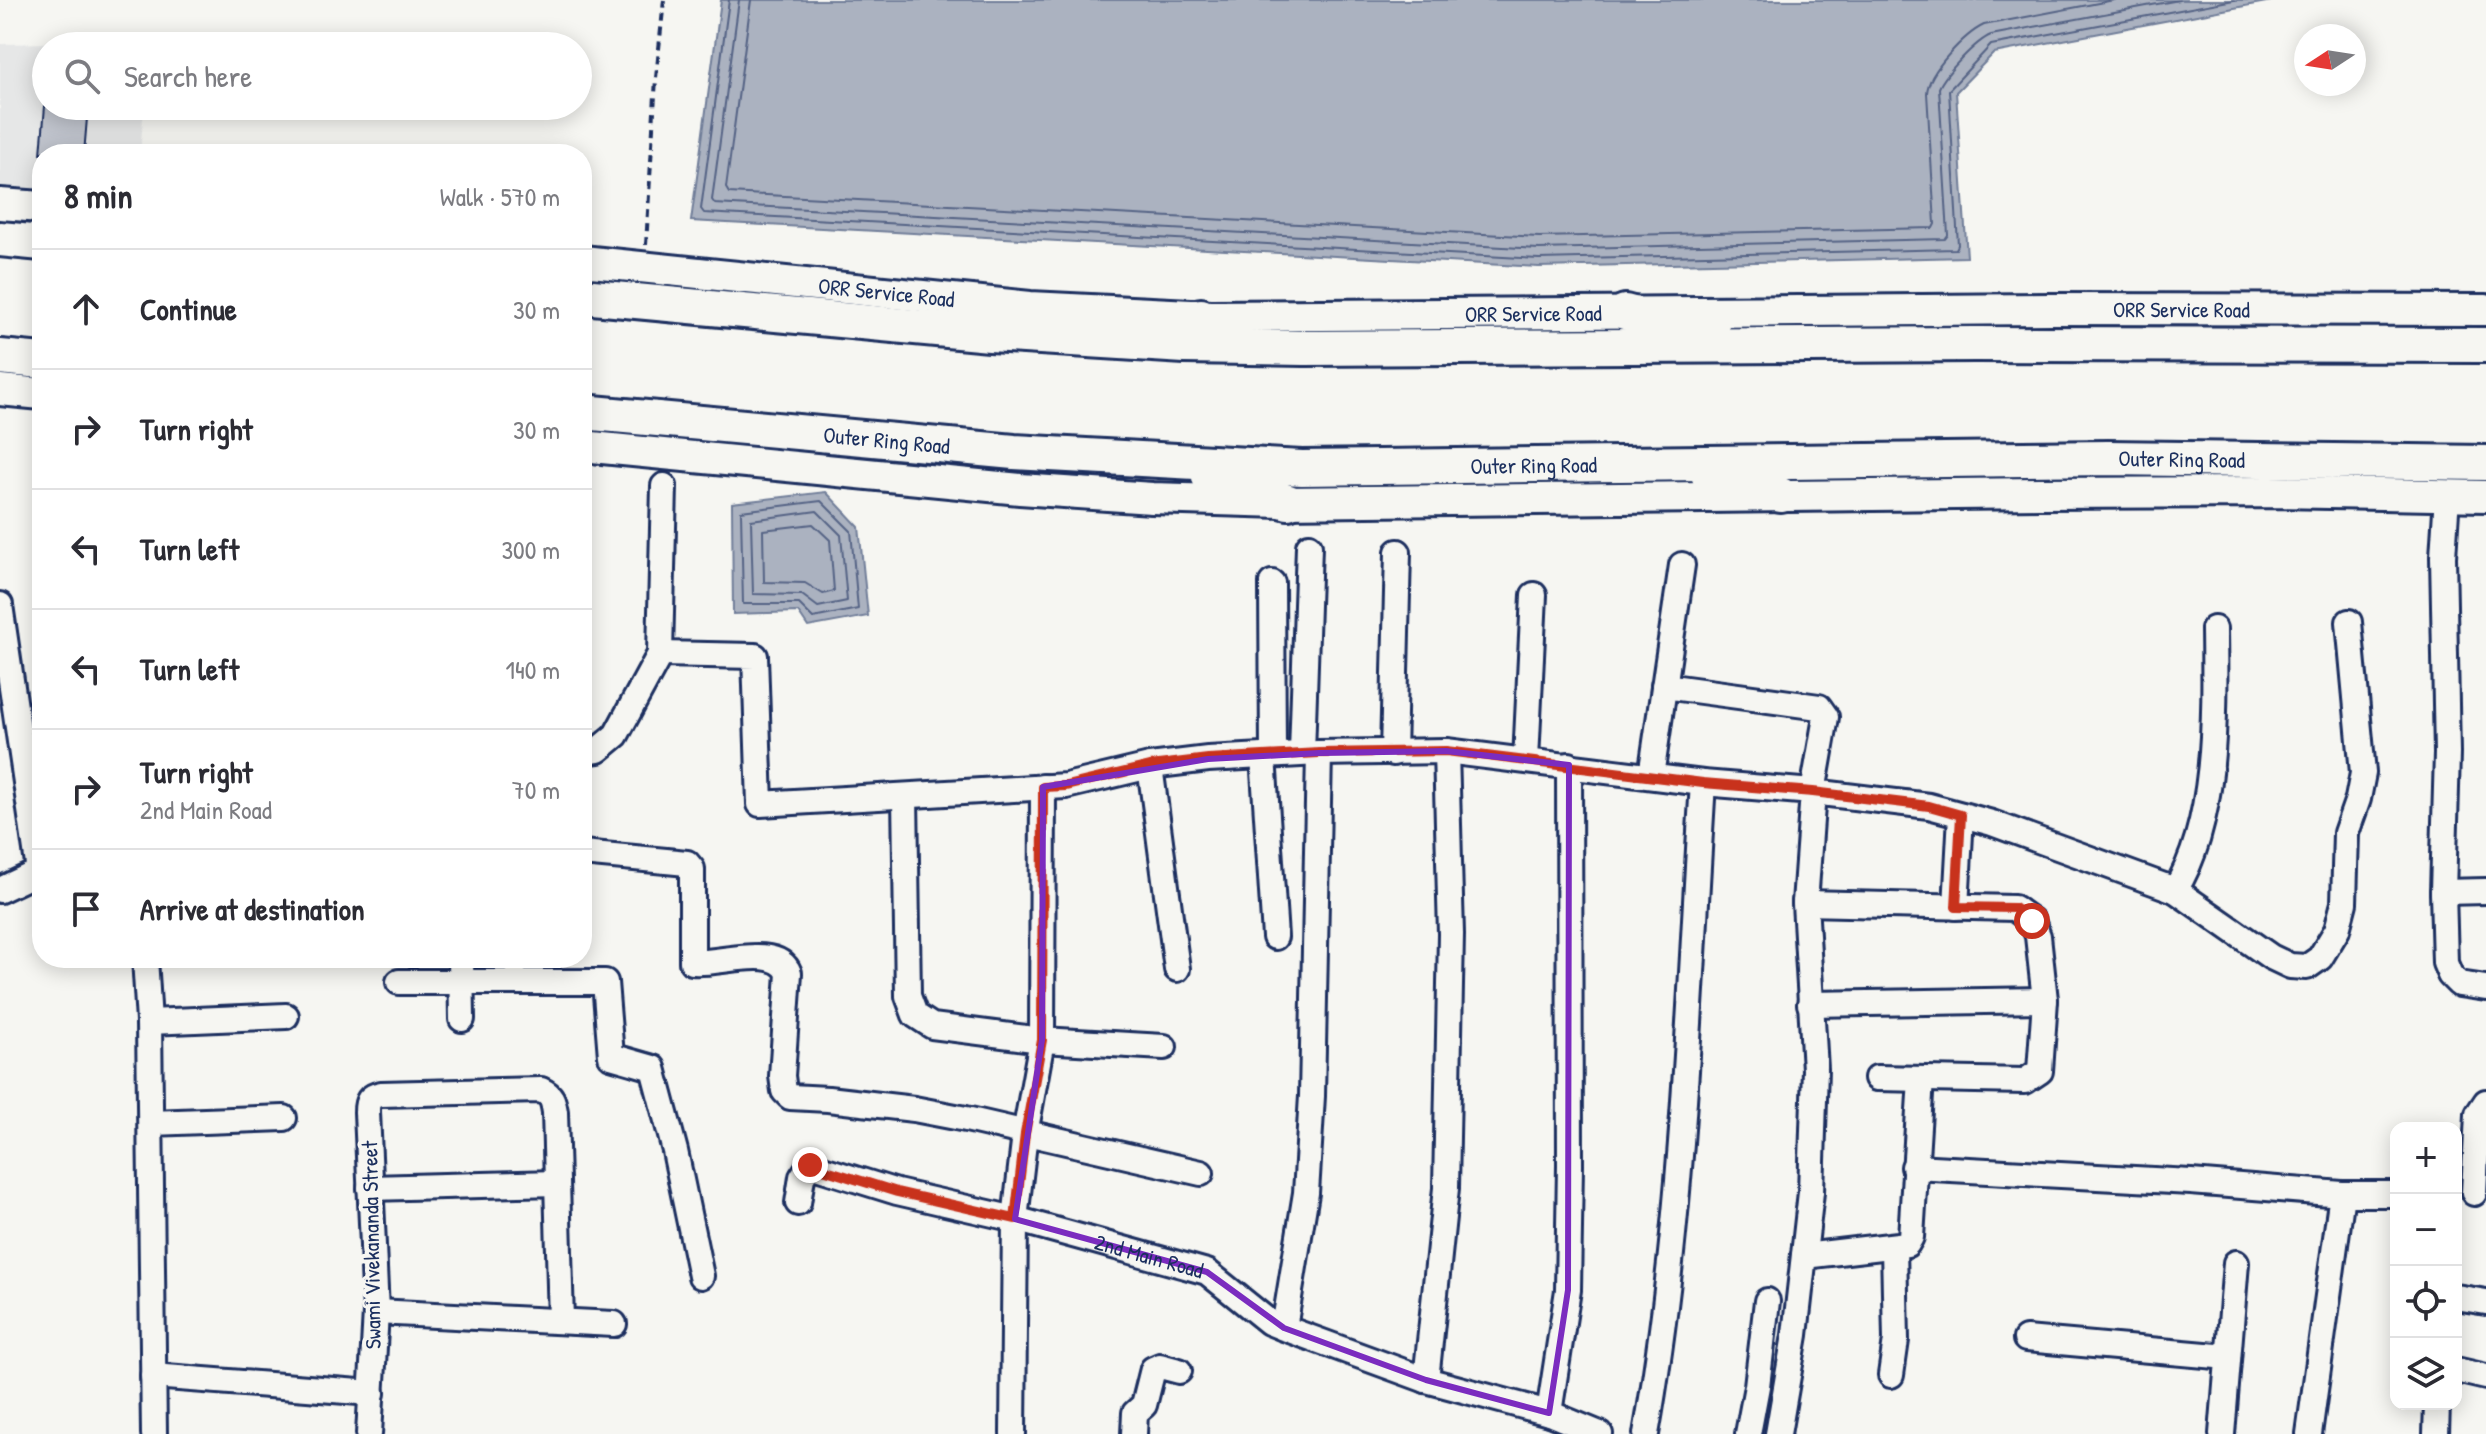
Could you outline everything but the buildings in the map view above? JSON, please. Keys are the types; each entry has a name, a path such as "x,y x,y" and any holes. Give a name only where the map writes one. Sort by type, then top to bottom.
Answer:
{"highway":[{"path":"0,239 32,242"},
{"path":"592,297 851,323 1185,346 2486,345"},
{"path":"1625,312 1757,347"},
{"path":"1079,340 1201,316"},
{"path":"0,357 32,360"},
{"name":"Outer Ring Road","path":"592,413 938,446 1164,463 1302,468 2108,458 2486,463"},
{"path":"1164,463 1288,502"},
{"path":"1676,465 1781,495"}],"main road":[{"path":"0,204 32,206"},
{"name":"ORR Service Road","path":"592,262 1030,307 1201,316 2050,309 2486,310"},
{"path":"0,390 32,393"},
{"path":"592,447 1020,489 1152,498 1288,502 2255,492 2486,496"}],"street":[{"path":"592,751 598,750 616,735 660,654 664,486"},
{"path":"2447,495 2443,557 2447,753 2443,892 2445,963 2450,975 2459,984 2486,988"},
{"path":"1284,1328 1306,1193 1312,1110 1309,546"},
{"path":"1393,753 1398,552"},
{"path":"1651,776 1682,565"},
{"path":"1272,583 1268,755 1275,937"},
{"path":"1526,760 1534,595"},
{"path":"0,605 32,817"},
{"path":"660,654 755,656 760,804 1066,786 1150,766 1208,759 1311,753 1446,751 1703,783 1929,806 1992,823 2175,890 2271,957 2290,966 2307,967 2320,958 2337,930 2344,903 2346,833 2363,773 2349,622"},
{"path":"2175,890 2190,866 2208,789 2215,707 2214,629"},
{"path":"1664,686 1819,707 1826,717 1813,792 1805,903 1815,1069 1811,1192 1795,1335 1778,1434"},
{"path":"1426,1380 1446,1188 1451,934 1446,751"},
{"path":"1549,1413 1568,1290 1569,765"},
{"path":"1150,766 1177,969"},
{"path":"1646,1434 1663,1341 1676,1212 1703,783"},
{"path":"1013,1434 1015,1219 1025,1134 1042,1040 1043,787"},
{"path":"905,796 908,996 915,1015 932,1026 1042,1040 1164,1047"},
{"path":"1956,907 1961,815"},
{"path":"592,854 687,863 692,869 692,962 762,957 781,962 787,967 782,1076 784,1091 790,1097 914,1109 1201,1173"},
{"path":"0,890 32,874"},
{"path":"2443,892 2486,891"},
{"path":"1805,903 2014,908 2032,921 2038,936 2045,1000 2040,1071 2025,1081 1877,1078"},
{"path":"146,968 151,1123 154,1434"},
{"path":"461,968 462,1019"},
{"path":"399,982 605,982 611,1056 653,1068 675,1151 701,1276"},
{"path":"1810,1004 2045,1000"},
{"path":"149,1022 286,1016"},
{"path":"1804,1256 1907,1244 1911,1237 1921,1079"},
{"name":"Swami Vivekananda Street","path":"369,1434 376,1312 367,1103 370,1098 381,1094 541,1090 549,1094 555,1112 557,1183"},
{"path":"2472,1194 2478,1114 2486,1102"},
{"path":"151,1123 284,1118"},
{"name":"2nd Main Road","path":"798,1203 802,1177 810,1165 897,1192 1015,1219 1207,1272 1269,1322 1426,1380 1549,1413 1600,1434"},
{"path":"1914,1167 2191,1182 2342,1194 2390,1194"},
{"path":"370,1188 557,1183 561,1321"},
{"path":"2309,1434 2342,1194"},
{"path":"1891,1375 1896,1340 1894,1247"},
{"path":"2222,1434 2236,1263"},
{"path":"2462,1298 2486,1302"},
{"path":"1748,1434 1767,1301"},
{"path":"376,1312 614,1324"},
{"path":"2026,1339 2228,1357"},
{"path":"1134,1434 1135,1413 1144,1405 1153,1369 1160,1366 1179,1371"},
{"path":"2462,1371 2486,1377"},
{"path":"153,1376 372,1393"},
{"path":"2436,1434 2437,1410"}],"path":[{"path":"644,267 664,0"}],"highlighted area":[{"path":"1446,751 1569,765 1568,1290 1549,1413 1426,1380 1284,1328 1207,1272 1015,1219 1042,1040 1043,787 1208,759 1319,753"}],"shaded area":[{"path":"32,43 32,120 143,120 141,144 32,144 32,193 0,190 0,44"}],"water":[{"path":"721,0 2277,0 1994,53 1956,92 1967,257 1539,267 691,221"},
{"path":"826,492 859,527 868,616 808,627 798,612 733,614 732,503"}],"route":[{"path":"810,1165 897,1192 1015,1219 1025,1134 1042,1040 1043,787 1066,786 1150,766 1208,759 1446,751 1703,783 1929,806 1961,815 1956,907 2014,908 2032,921"}]}
